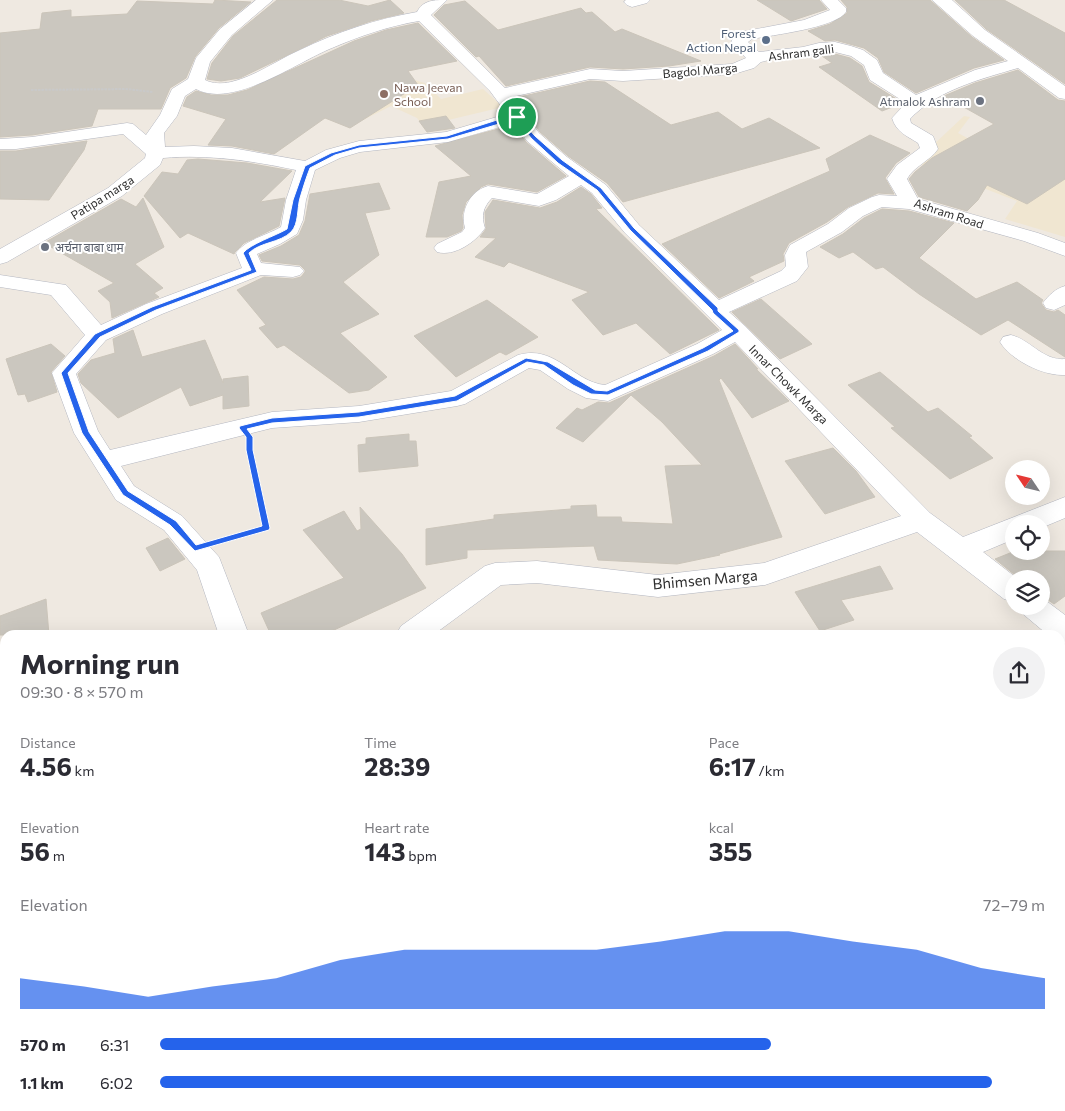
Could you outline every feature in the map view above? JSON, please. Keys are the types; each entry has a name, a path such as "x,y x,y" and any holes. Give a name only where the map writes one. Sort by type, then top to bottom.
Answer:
{"street":[{"path":"156,153 156,133 168,116 178,93 196,82 202,61 226,32 265,0"},
{"path":"196,82 202,88 232,87 287,65 304,54 389,20 422,16 425,10 440,0"},
{"name":"Bagdol Marga","path":"501,94 590,74 641,76 683,71 734,70 748,64 755,58 739,41 747,35 810,22 838,12 838,8 829,0"},
{"path":"940,0 946,3 966,23 1019,63 1065,94"},
{"name":"Innar Chowk Marga","path":"422,16 482,72 533,137 560,161 599,189 632,229 716,310 715,312 737,331 921,520 1005,584"},
{"name":"Ashram galli","path":"755,58 773,54 804,52 819,48 835,47 845,49 857,53 871,63 876,76 916,102"},
{"name":"Ashram Road","path":"1019,63 982,74 930,94 916,102 901,118 903,126 928,140 929,149 922,158 901,168 897,178 910,203 1031,237 1065,250"},
{"path":"0,144 26,144 105,129 127,128 156,153 182,150 237,153 307,167 333,154 359,147 448,137 517,117"},
{"name":"Patipa marga","path":"0,258 115,192 153,161 156,153"},
{"path":"254,271 246,253 250,248 273,240 290,230 296,200 307,167"},
{"path":"444,248 470,236 476,228 473,214 475,208 479,199 488,192 539,200 583,176"},
{"path":"716,310 789,276 797,267 795,255 797,249 835,228 856,212 879,201 910,203"},
{"path":"232,630 209,565 173,523 125,493 86,433 64,373 98,335 154,309 264,268 293,271"},
{"path":"0,281 58,290 98,335"},
{"path":"104,460 272,420 359,414 457,398 526,360 546,364 594,392 608,393 706,349 737,331"},
{"path":"1011,342 1047,366 1065,367"},
{"path":"1046,515 1065,507"},
{"name":"Bhimsen Marga","path":"418,630 495,574 537,572 658,586 765,574 921,520"},
{"path":"960,550 1005,532"},
{"path":"1043,615 1059,630"}],"path":[{"path":"31,90 126,89 178,93"},
{"path":"195,548 266,528 249,450 249,437 242,428"}],"shaded area":[{"name":"Nawa Jeevan School","path":"392,74 425,83 441,99 483,89 503,107 423,126 417,118 391,106 361,121"},
{"path":"964,116 970,117 958,133 1004,158 1065,121 1065,237 1005,219 1017,201 915,162"}],"building":[{"path":"215,0 251,2 219,28 195,57 186,78 170,88 161,109 98,109 92,126 32,135 0,137 0,33 40,29 42,13 71,10 71,17 127,14 137,1 213,4"},
{"path":"277,0 339,0 368,6 390,0 404,13 371,21 327,36 240,78 221,81 207,79 212,63 233,36"},
{"path":"757,0 819,0 827,9 791,21"},
{"path":"841,0 930,0 972,37 1004,60 974,68 916,93 884,72 878,58 864,48 835,40 825,41 808,31 830,24 847,13 847,7"},
{"path":"955,0 1004,0 1065,33 1065,84 986,29"},
{"path":"465,1 498,30 581,8 586,13 592,12 615,32 622,29 701,61 669,66 623,69 590,67 506,86 479,56 476,57 434,15 444,5"},
{"path":"418,23 457,61 408,71 418,85 350,128 325,118 274,154 232,146 208,145 226,119 183,106 187,97 196,91 211,95 228,95 247,90 354,41 386,30"},
{"path":"835,54 850,58 862,66 869,82 903,103 882,111 819,67 832,63 822,56"},
{"path":"1018,70 1058,100 1065,101 1065,179 1027,204 987,185 978,200 967,211 919,197 909,179 915,172 932,158 994,124 944,96 975,83"},
{"path":"590,81 605,82 671,125 718,112 742,129 769,118 820,148 623,202 607,183 568,156 540,132 515,98"},
{"path":"446,116 455,128 427,132 419,121"},
{"path":"513,125 526,142 566,176 537,192 488,184 481,187 466,202 462,215 463,228 461,231 447,237 426,237 439,182 471,176 435,146"},
{"path":"870,135 910,153 896,163 885,178 894,194 878,193 848,207 827,222 789,243 783,254 784,261 749,277 754,281 719,298 662,244 830,171 826,159"},
{"path":"87,141 84,150 49,200 0,199 0,151 16,151"},
{"path":"198,159 247,163 292,171 260,202 285,198 279,226 244,243 234,254 188,233 180,238 144,196 162,172 178,174 187,160"},
{"path":"379,183 390,209 365,213 379,255 343,282 379,314 340,333 387,377 369,390 349,393 284,345 277,348 259,328 266,325 237,290 264,277 293,279 301,277 305,272 300,265 262,261 259,255 281,246 299,235 305,221 310,194"},
{"path":"581,187 591,194 602,208 596,209 719,330 670,354 636,323 603,335 572,300 589,292 509,262 504,267 475,257 496,238 480,237 486,229 485,212 493,200 540,208 557,202"},
{"path":"143,198 164,247 135,264 163,288 154,293 159,297 112,318 110,302 98,291 114,283 44,243 121,199 136,207"},
{"path":"882,209 909,211 954,223 919,258 976,299 1017,282 1043,300 1041,303 1046,310 1054,312 1058,310 1065,315 1065,357 1008,320 981,335 919,294 883,267 876,269 853,252 839,258 820,247 843,234 864,218"},
{"path":"761,299 812,344 780,359 732,312"},
{"path":"487,300 538,337 506,355 500,352 456,377 414,336"},
{"path":"133,330 142,357 205,340 223,383 223,379 248,376 249,406 223,409 223,395 190,406 181,387 118,418 81,383 78,374 91,360 115,353 113,339"},
{"path":"51,344 65,356 51,372 57,392 28,402 25,394 18,395 6,359"},
{"path":"735,344 758,369 756,369 789,401 752,418 721,378 719,380 782,537 720,555 677,564 598,560 594,546 467,550 467,558 426,565 426,529 494,519 494,515 571,509 571,506 596,505 597,517 621,517 622,522 673,524 665,466 702,465 662,422 631,395 583,442 556,428 577,408 582,410 598,402 609,403 714,356"},
{"path":"880,372 928,412 938,408 972,436 969,437 993,458 950,479 891,428 895,427 848,385"},
{"path":"409,434 409,441 416,441 418,466 359,472 358,445 366,444 366,438"},
{"path":"833,448 856,471 875,497 825,514 785,461"},
{"path":"360,507 402,554 426,588 334,630 269,630 261,613 344,578 303,530 344,511 357,531 361,529"},
{"path":"168,538 185,559 160,571 146,548"},
{"path":"1050,551 1065,551 1065,596 1054,604 1050,601 1050,570 1009,570 995,559 1005,555 1005,560 1050,560"},
{"path":"880,566 893,589 841,600 854,620 823,630 819,630 795,592"},
{"path":"46,599 49,630 0,630 0,616"}],"place":[{"name":"Forest Action Nepal","path":"766,40"},
{"name":"Nawa Jeevan School","path":"384,94"},
{"name":"Atmalok Ashram","path":"980,101"},
{"name":"अर्चना बाबा धाम","path":"45,247"}],"route":[{"path":"517,117 533,137 560,161 599,189 632,229 716,310 715,312 737,331 706,349 608,393 594,392 546,364 526,360 457,398 359,414 272,420 242,428 249,437 249,450 266,528 195,548 173,523 125,493 86,433 64,373 98,335 154,309 254,271 246,253 250,248 282,236 290,230 296,200 307,167 333,154 359,147 448,137 517,117"}]}
